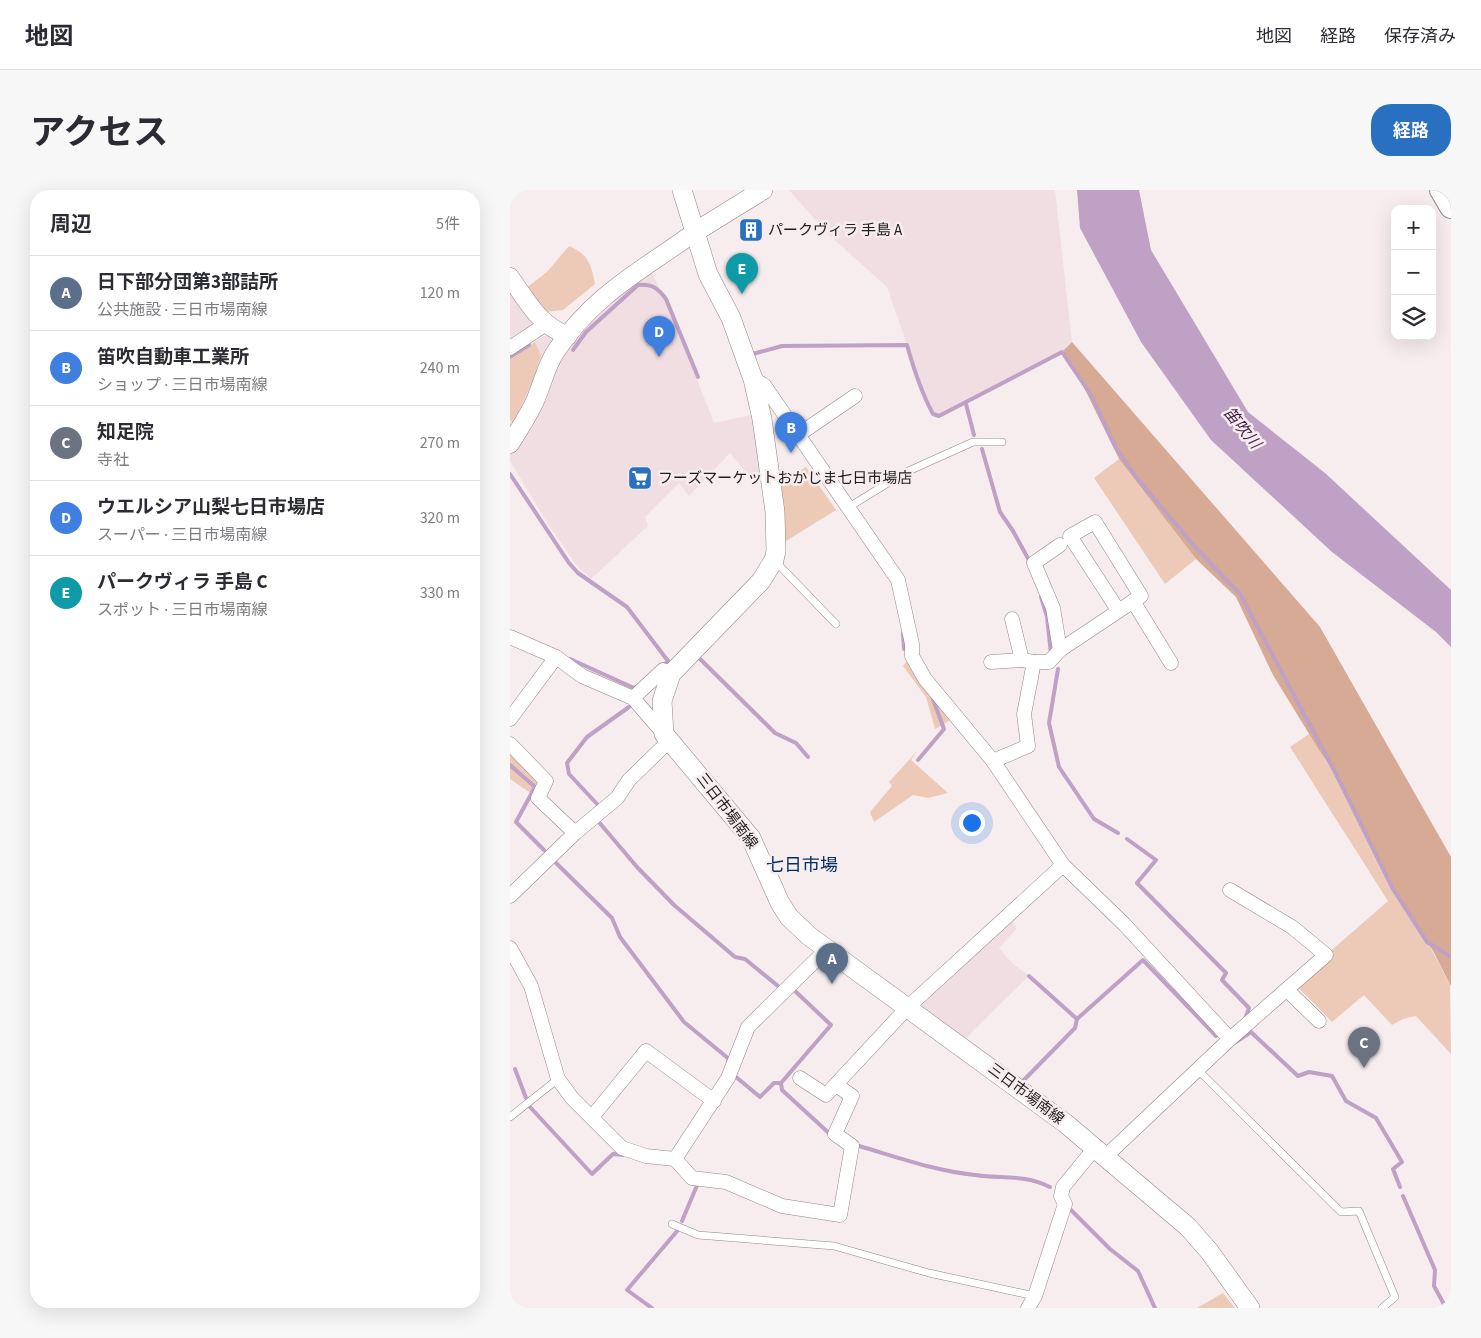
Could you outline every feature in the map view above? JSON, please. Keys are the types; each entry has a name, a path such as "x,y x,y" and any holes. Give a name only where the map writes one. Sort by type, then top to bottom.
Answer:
{"highway":[{"path":"1442,190 1451,207"}],"main road":[{"path":"667,737 662,701 670,674 761,581 774,560 776,551 775,512 762,419 753,379 731,318 708,274 682,190"},
{"path":"695,232 764,190"},
{"name":"三日市場南線","path":"667,737 751,838 780,903 789,917 827,949 1064,1123 1188,1227 1209,1251 1250,1308"}],"street":[{"path":"511,437 534,402 555,352 599,299 695,232"},
{"path":"510,277 535,314 546,324 568,336"},
{"path":"510,348 546,324"},
{"path":"753,379 764,385 898,580 912,644 912,656 920,671 993,761 1063,865 1124,924 1230,1039"},
{"path":"798,435 855,396"},
{"path":"991,662 1049,662 1060,650 1141,596 1095,522 1070,536 1118,610"},
{"path":"1060,545 1034,563 1053,608 1060,650"},
{"path":"1133,601 1171,663"},
{"path":"993,761 1028,746 1024,714 1028,661 1012,619"},
{"path":"510,637 556,658 582,676 633,698 667,737 629,780 617,798 575,833 510,896"},
{"path":"510,719 556,658"},
{"path":"633,698 663,670 670,674"},
{"path":"510,744 546,781 538,798 575,833"},
{"path":"800,1078 826,1095 908,1007 1063,865"},
{"path":"1031,1302 1065,1204 1061,1196 1063,1187 1099,1153 1326,955 1292,927 1230,890"},
{"path":"510,948 514,964 531,986 558,1079 572,1098 622,1148 646,1156 675,1160 692,1178 726,1182 782,1206 840,1215 852,1146 835,1134 852,1096 836,1085"},
{"path":"675,1160 728,1078 748,1027 827,949"},
{"path":"1287,990 1319,1021"},
{"path":"592,1117 646,1051 714,1101"}],"lane":[{"path":"848,507 904,473 972,442 1002,442"},
{"path":"774,560 836,624"},
{"path":"1197,1069 1341,1212 1360,1211 1394,1297 1382,1308"},
{"path":"510,1117 558,1079"},
{"path":"672,1224 698,1235 834,1246 1031,1302"}],"shaded area":[{"path":"789,190 1055,190 1072,342 1062,352 945,415 933,414 916,379 907,345 887,287 829,235"},
{"path":"569,246 581,252 588,260 595,284 563,310 535,313 521,292 547,272"},
{"path":"647,264 666,300 714,423 751,415 766,480 753,481 730,453 689,496 679,483 645,517 648,526 591,579 577,566 548,524 510,461 510,357 553,330 569,335"},
{"path":"510,277 546,324 510,350"},
{"path":"535,342 541,356 533,380 513,424 510,419 510,360"},
{"path":"1072,342 1320,627 1451,857 1451,986 1433,951 1403,904 1335,772 1319,750 1273,675 1236,597 1196,559 1119,459 1073,365 1062,352"},
{"path":"1119,459 1196,559 1165,584 1094,478"},
{"path":"806,467 836,510 778,546 773,488"},
{"path":"912,656 957,716 935,729 926,697 903,666"},
{"path":"1309,734 1335,772 1450,984 1451,1054 1416,1016 1403,1019 1392,1025 1364,995 1332,1022 1294,983 1388,901 1290,747"},
{"path":"510,744 546,781 538,798 510,779"},
{"path":"918,750 911,760 948,793 928,798 913,795 874,822 870,812 892,786 889,782"},
{"path":"1007,914 1017,928 999,948 1012,963 1029,976 963,1041 912,1003"},
{"path":"1223,1293 1235,1308 1197,1308"}],"water":[{"name":"笛吹川","path":"1077,190 1139,190 1151,250 1248,412 1325,473 1451,590 1451,647 1436,632 1332,552 1211,440 1141,342 1080,228"}],"waterway":[{"path":"573,350 586,332 638,285 647,285 657,289 666,299 698,377"},
{"path":"510,357 529,345"},
{"path":"749,355 782,346 907,345 925,397 933,414 939,416 1062,352 1091,395 1115,446 1136,477 1195,547 1240,594 1335,772 1393,889 1427,942 1451,957"},
{"path":"966,404 974,435"},
{"path":"982,449 1000,512 1030,562"},
{"path":"510,474 569,563 578,573 627,607 668,661 663,666"},
{"path":"1041,597 1047,617 1051,654"},
{"path":"903,633 904,649"},
{"path":"696,655 775,733 796,743 808,757"},
{"path":"570,659 634,688 636,687"},
{"path":"1058,669 1049,723 1059,767 1094,819 1118,833"},
{"path":"918,760 944,729 931,694"},
{"path":"598,805 569,774 567,763 587,737 629,707"},
{"path":"510,765 535,787 516,822 544,850"},
{"path":"598,821 637,867 674,905 735,957 745,959 778,986"},
{"path":"1127,839 1156,860 1137,883 1226,973 1222,980 1249,1008 1245,1019"},
{"path":"555,862 612,918 620,937 684,1022 729,1059 728,1062"},
{"path":"1029,976 1077,1019 1143,960 1216,1036"},
{"path":"781,1083 831,1025 796,992"},
{"path":"1020,1084 1075,1028 1077,1019"},
{"path":"1236,1042 1251,1032 1298,1076 1309,1072 1332,1076 1346,1101 1376,1118 1402,1162 1393,1169 1400,1187"},
{"path":"515,1069 526,1098"},
{"path":"736,1077 760,1097 774,1083 781,1083 782,1090 831,1135"},
{"path":"530,1107 592,1174 613,1154 623,1155"},
{"path":"859,1146 945,1170 1031,1180 1050,1187"},
{"path":"682,1221 698,1183"},
{"path":"1403,1196 1435,1270 1434,1286 1446,1308"},
{"path":"1071,1210 1110,1249 1138,1271 1155,1308"},
{"path":"652,1308 627,1290 678,1230"}],"place":[{"name":"パークヴィラ 手島 A","path":"751,230"},
{"name":"パークヴィラ 手島 C","path":"742,294"},
{"name":"ウエルシア山梨七日市場店","path":"659,357"},
{"name":"笛吹自動車工業所","path":"791,453"},
{"name":"フーズマーケットおかじま七日市場店","path":"640,478"},
{"name":"日下部分団第3部詰所","path":"832,984"},
{"name":"知足院","path":"1364,1068"}],"district":[{"name":"七日市場","path":"802,865"}]}
